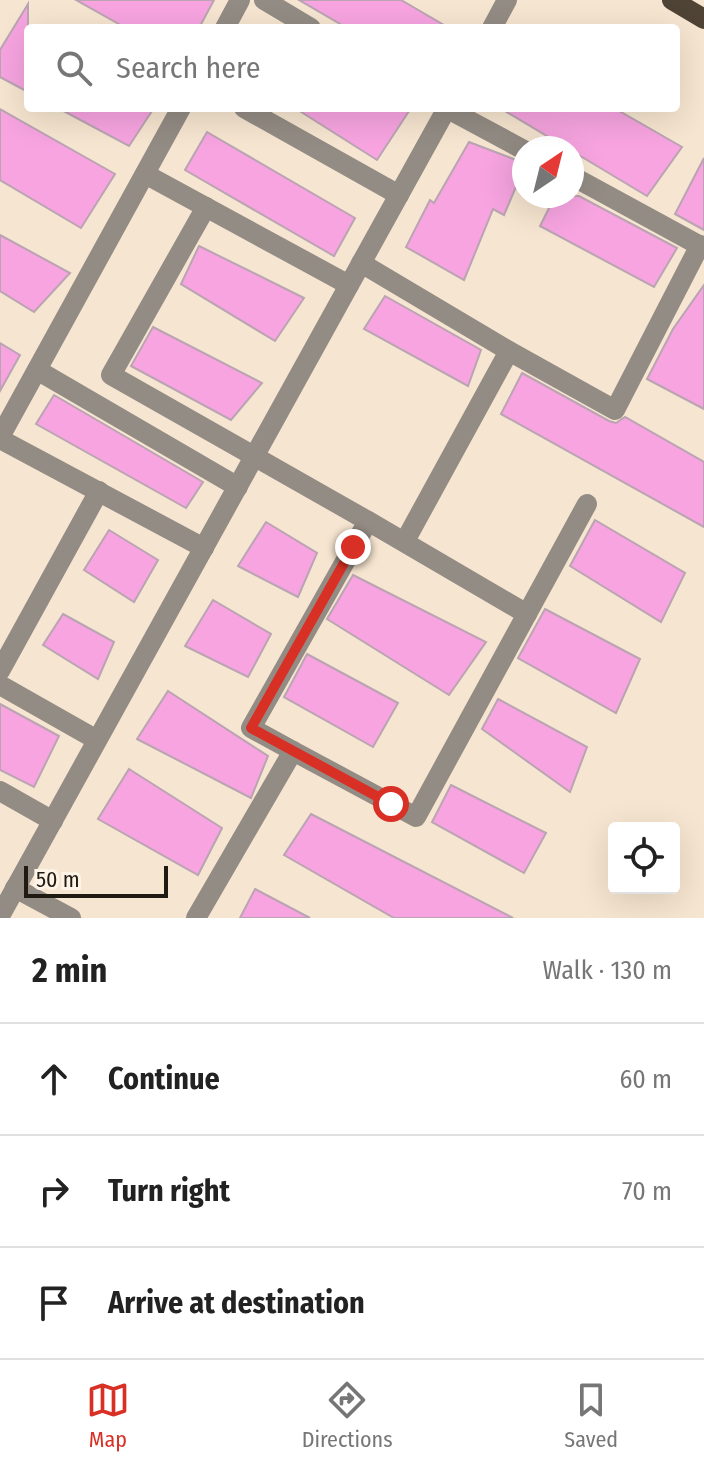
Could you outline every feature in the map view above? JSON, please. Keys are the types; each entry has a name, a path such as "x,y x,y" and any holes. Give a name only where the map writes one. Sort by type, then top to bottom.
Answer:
{"main road":[{"path":"672,0 704,19"}],"street":[{"path":"227,24 240,0"},
{"path":"264,0 304,24"},
{"path":"494,24 507,0"},
{"path":"0,437 179,112"},
{"path":"251,112 399,195"},
{"path":"0,916 445,112"},
{"path":"454,112 512,143"},
{"path":"145,174 349,285"},
{"path":"361,263 615,410 702,246 584,182"},
{"path":"94,404 206,207"},
{"path":"405,541 509,351"},
{"path":"37,370 238,487"},
{"path":"111,375 253,458 405,541 527,614"},
{"path":"0,671 99,491 204,548"},
{"path":"368,521 251,728 416,817 587,504"},
{"path":"0,685 97,740"},
{"path":"196,918 293,751"},
{"path":"0,791 53,821"},
{"path":"15,888 71,918"}],"building":[{"path":"76,0 214,0 201,24 119,24"},
{"path":"299,0 401,0 442,24 340,24"},
{"path":"28,4 28,24 24,24 24,90 0,77 0,50"},
{"path":"0,109 115,174 81,228 0,180"},
{"path":"65,112 151,112 129,146"},
{"path":"301,112 408,112 377,160"},
{"path":"507,112 621,112 682,147 647,196 584,158 584,136 547,136"},
{"path":"207,132 355,218 334,256 185,170"},
{"path":"469,142 512,158 512,196 504,215 493,209 464,280 406,247 430,200 434,203"},
{"path":"704,158 704,230 675,214"},
{"path":"584,199 677,248 654,287 540,226 549,208 584,208"},
{"path":"0,235 70,273 34,312 0,291"},
{"path":"199,246 304,298 275,341 181,284"},
{"path":"704,285 704,409 647,379 673,329"},
{"path":"385,296 481,350 468,386 364,329"},
{"path":"153,327 262,383 231,420 131,366"},
{"path":"0,343 20,355 0,391"},
{"path":"522,373 609,421 616,423 625,417 704,462 704,527 501,414"},
{"path":"54,395 203,482 186,508 36,424"},
{"path":"595,520 685,573 661,622 570,566"},
{"path":"266,522 317,553 298,597 238,566"},
{"path":"109,530 158,560 134,602 84,570"},
{"path":"353,575 486,642 449,695 327,619"},
{"path":"213,600 271,634 248,677 185,646"},
{"path":"545,609 640,659 616,713 518,658"},
{"path":"63,614 114,642 98,679 43,645"},
{"path":"307,654 398,703 373,747 284,697"},
{"path":"168,691 268,756 251,798 137,739"},
{"path":"498,699 587,747 570,792 482,729"},
{"path":"0,704 59,736 34,787 0,770"},
{"path":"129,769 222,828 198,875 98,819"},
{"path":"451,785 546,833 524,873 432,822"},
{"path":"311,814 513,918 394,918 284,855"},
{"path":"255,889 310,918 240,918"}],"route":[{"path":"353,547 251,728 391,804"}]}
